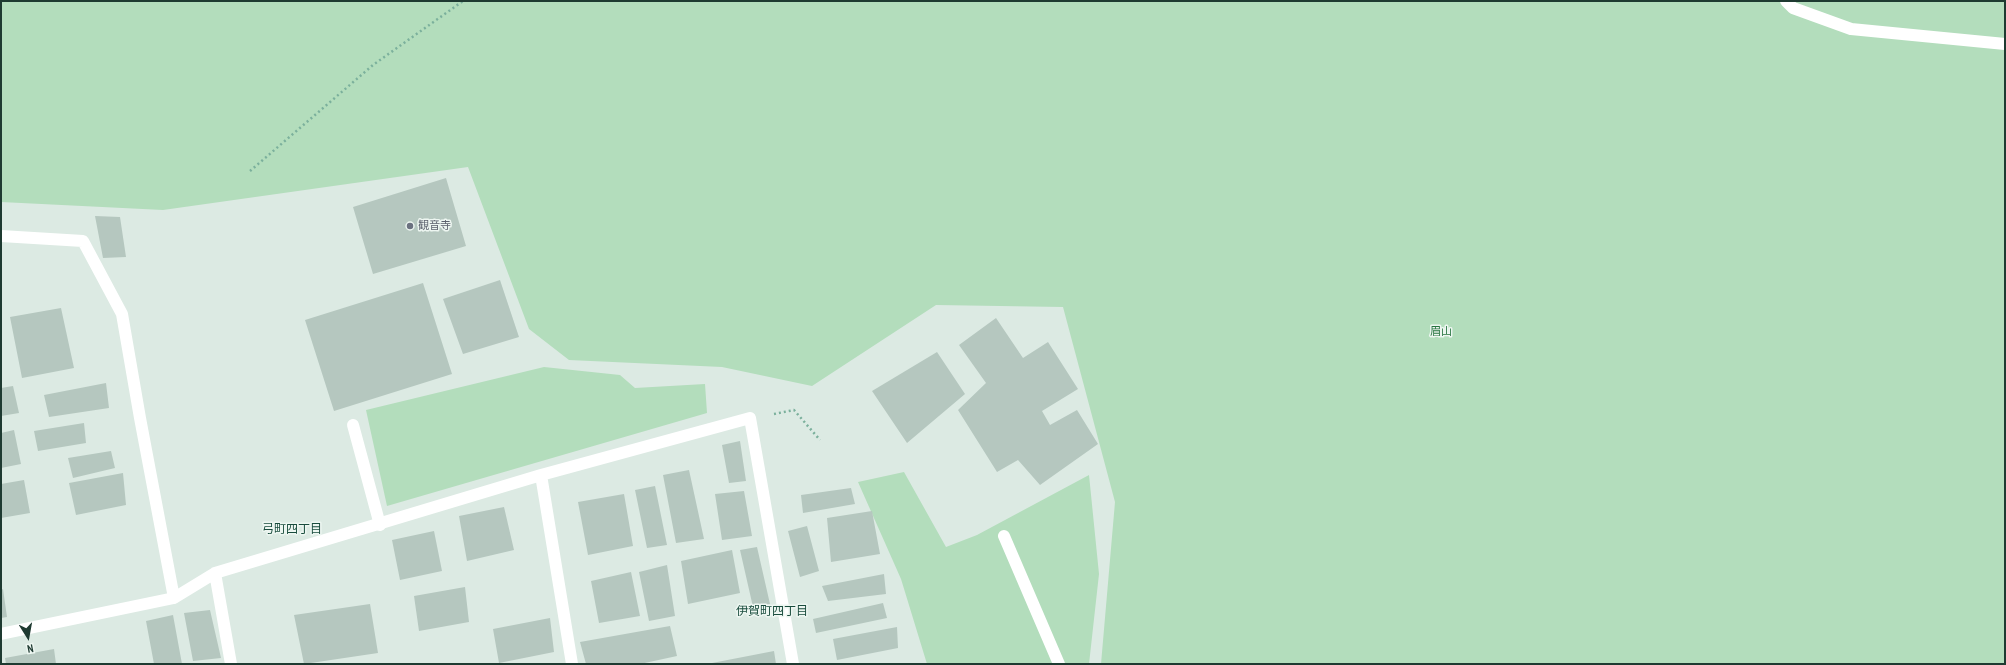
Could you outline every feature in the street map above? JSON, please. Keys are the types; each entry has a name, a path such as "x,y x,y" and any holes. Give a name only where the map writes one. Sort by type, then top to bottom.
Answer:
{"street":[{"path":"1786,1 1793,8 1852,29 2005,44"},
{"path":"1,236 83,241 122,314 174,598"},
{"path":"1,634 174,598 215,573 380,525 541,475 750,418 793,664"},
{"path":"353,425 380,525"},
{"path":"541,475 572,664"},
{"path":"1004,536 1059,664"},
{"path":"215,573 231,664"}],"path":[{"path":"250,171 373,65 463,1"},
{"path":"750,418 794,410 820,440"}],"green space":[{"name":"眉山","path":"1,1 2005,1 2005,664 1101,664 1115,502 1063,307 936,305 812,386 722,367 569,360 529,329 468,167 163,210 1,202"},
{"path":"544,367 620,375 635,388 705,384 707,413 387,506 366,410"},
{"path":"904,472 946,547 977,535 1089,475 1099,574 1089,664 927,664 901,579 858,482"}],"building":[{"name":"観音寺","path":"446,178 466,246 373,274 353,207"},
{"path":"95,216 120,217 126,257 103,258"},
{"path":"500,280 519,337 463,354 443,299"},
{"path":"423,283 452,374 334,411 305,320"},
{"path":"61,308 74,368 22,378 10,317"},
{"path":"996,318 1023,358 1048,342 1078,389 1042,411 1050,425 1077,410 1098,444 1040,485 1018,460 997,472 958,410 986,383 959,345"},
{"path":"937,352 965,394 907,443 872,391"},
{"path":"106,383 109,408 49,417 44,395"},
{"path":"13,386 19,413 1,416 1,388"},
{"path":"84,423 86,443 38,451 34,431"},
{"path":"14,430 21,464 1,468 1,433"},
{"path":"740,441 746,481 729,483 722,445"},
{"path":"111,451 115,468 73,478 68,458"},
{"path":"689,470 704,539 676,543 663,475"},
{"path":"123,473 126,505 76,515 69,483"},
{"path":"24,480 30,513 1,518 1,484"},
{"path":"655,486 667,545 647,548 635,490"},
{"path":"851,488 855,504 803,513 801,495"},
{"path":"744,491 752,536 722,540 715,494"},
{"path":"624,494 633,546 588,555 578,502"},
{"path":"504,507 514,550 467,561 459,516"},
{"path":"872,511 880,554 831,562 827,518"},
{"path":"807,526 819,571 800,577 788,531"},
{"path":"434,531 442,571 400,580 392,540"},
{"path":"757,547 770,604 753,607 740,550"},
{"path":"732,550 740,593 688,604 681,561"},
{"path":"667,565 675,616 649,621 639,572"},
{"path":"631,572 640,616 599,623 591,581"},
{"path":"884,574 886,594 828,601 822,586"},
{"path":"465,587 469,622 419,631 414,596"},
{"path":"3,589 7,617 1,618 1,590"},
{"path":"883,603 887,618 816,633 813,619"},
{"path":"370,604 378,653 304,664 294,615"},
{"path":"210,610 221,658 193,661 184,613"},
{"path":"173,615 182,664 154,664 146,621"},
{"path":"550,618 554,652 499,663 493,629"},
{"path":"670,626 677,656 640,664 586,664 580,642"},
{"path":"897,627 898,648 837,660 833,639"},
{"path":"54,649 56,664 6,664 5,658"},
{"path":"774,651 776,664 712,664 712,663"}],"place":[{"name":"観音寺","path":"410,226"}],"district":[{"name":"弓町四丁目","path":"292,530"},
{"name":"伊賀町四丁目","path":"772,612"}]}
